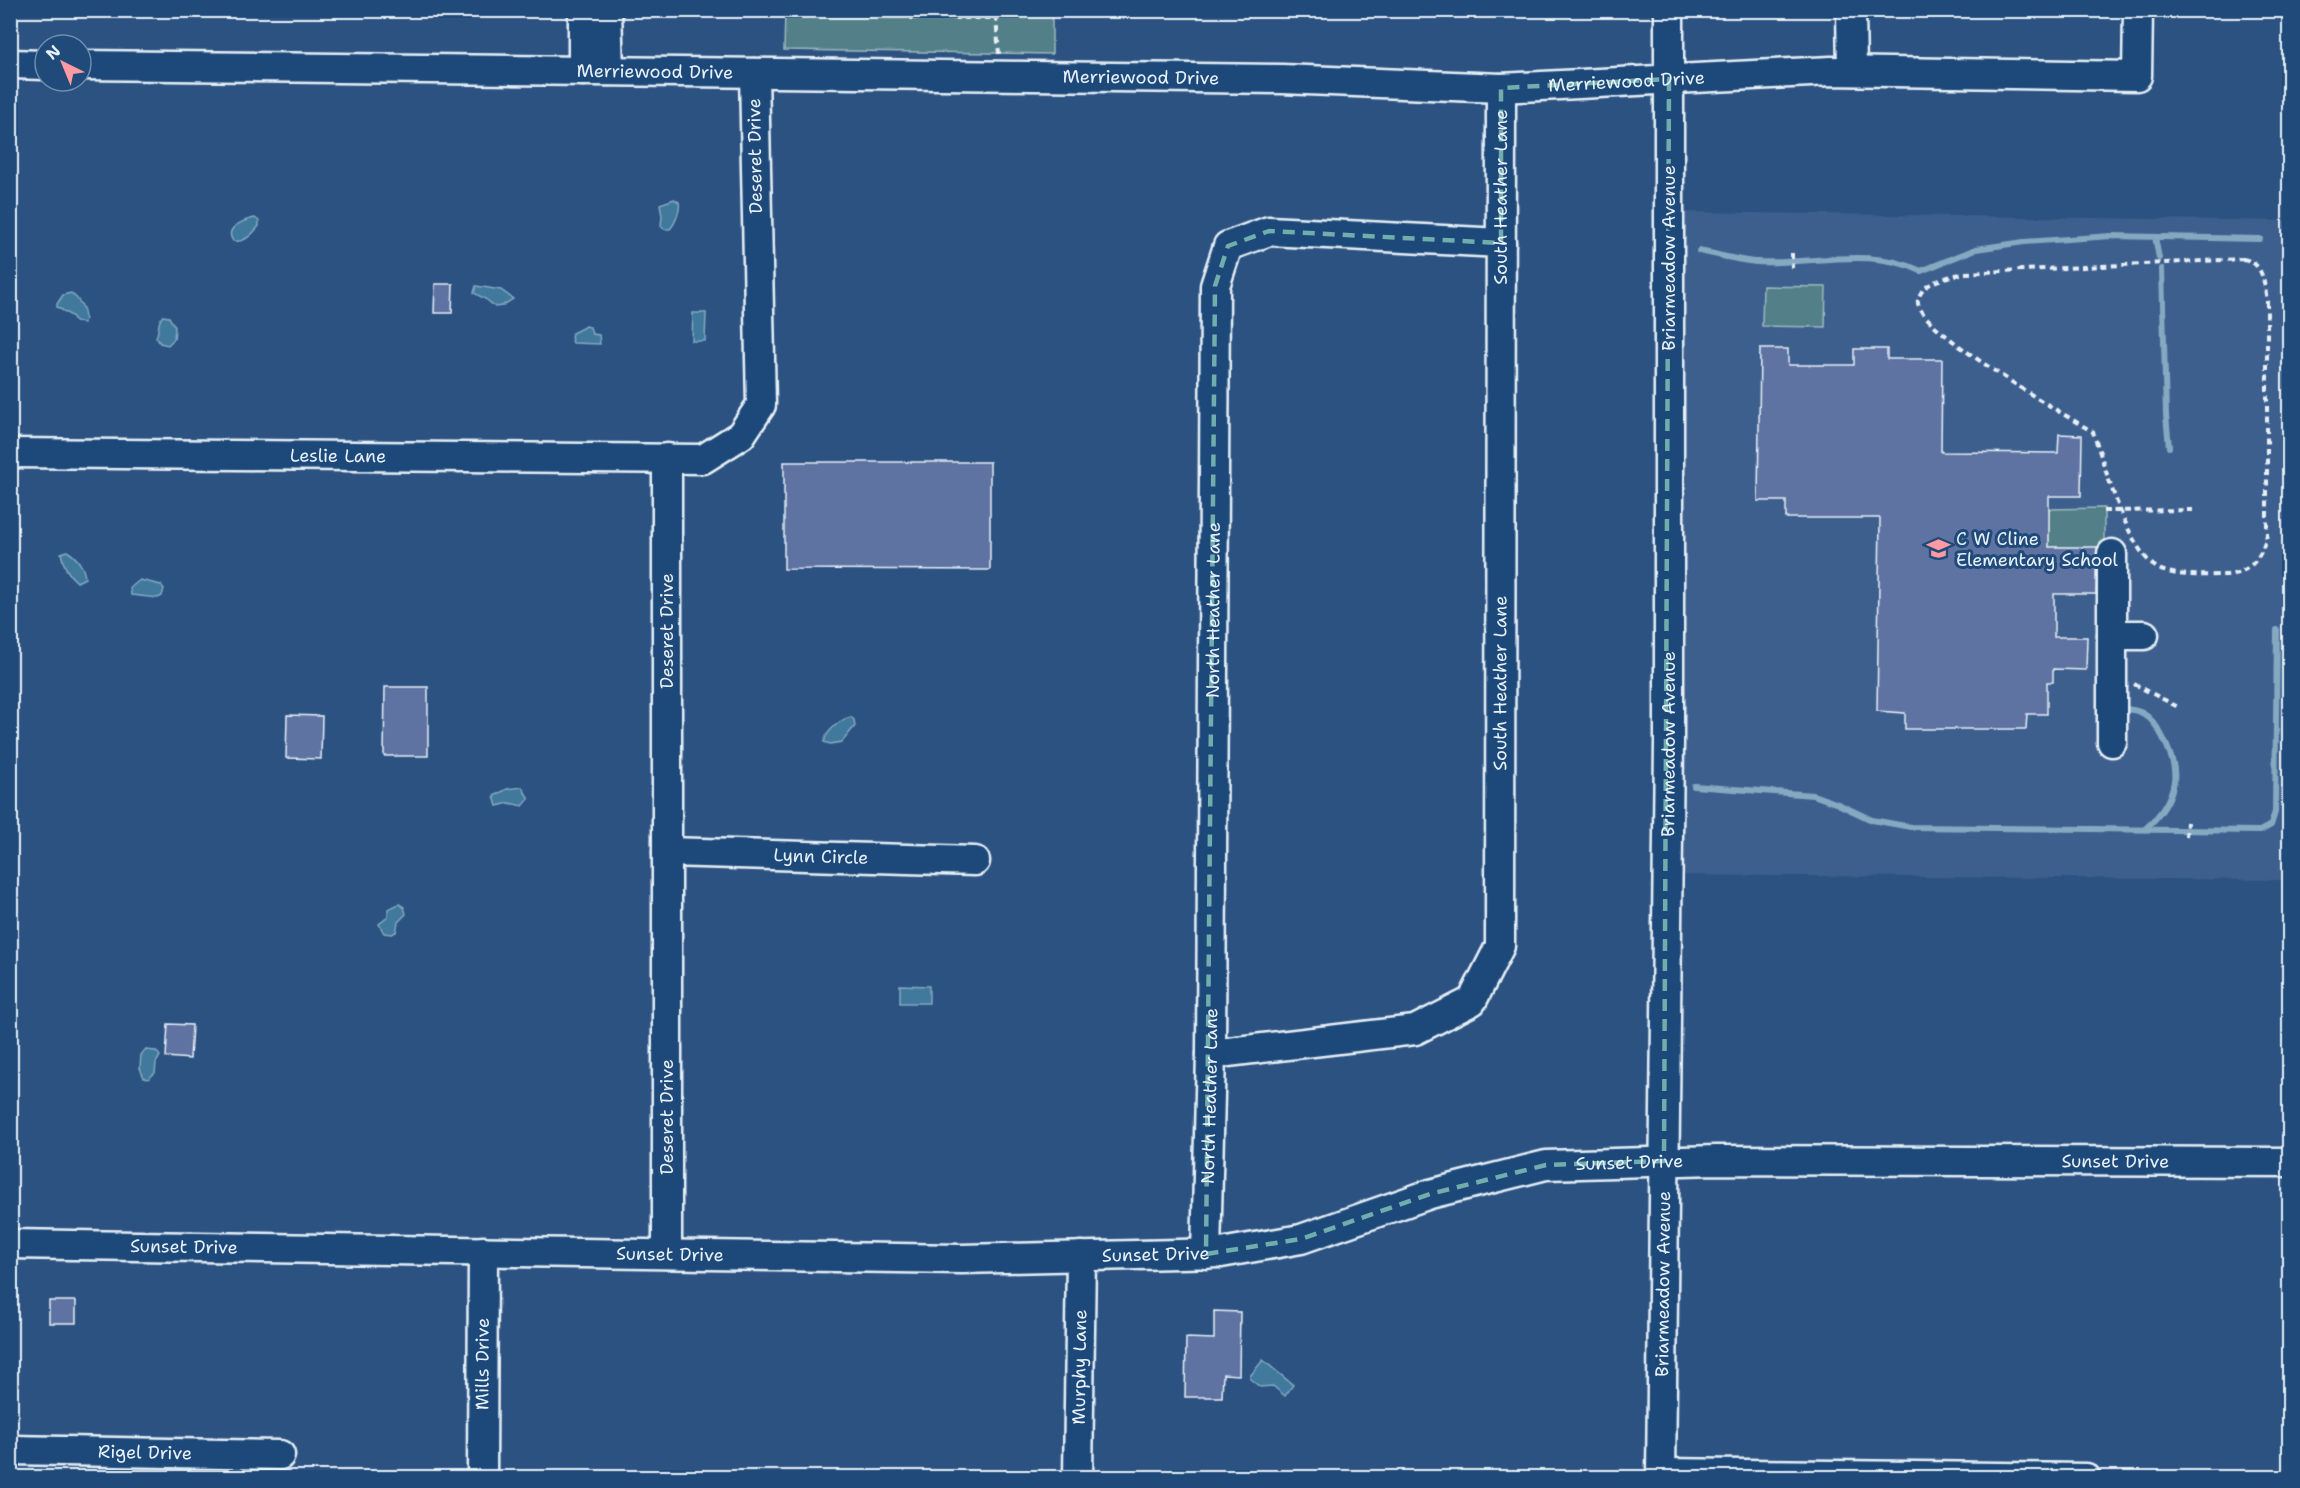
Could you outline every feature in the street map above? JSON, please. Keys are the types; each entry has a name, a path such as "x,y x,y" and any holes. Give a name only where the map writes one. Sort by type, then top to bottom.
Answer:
{"street":[{"path":"583,10 596,71"},
{"path":"596,71 607,10"},
{"name":"Briarmeadow Avenue","path":"1661,1475 1669,742 1669,10"},
{"path":"1851,10 1852,71"},
{"name":"Merriewood Drive","path":"93,65 1282,80 1501,88 1852,71 2137,76 2138,10"},
{"path":"10,64 33,65"},
{"name":"Deseret Drive","path":"667,1254 667,458 703,459 741,435 762,405 753,73"},
{"name":"South Heather Lane","path":"1210,1054 1415,1030 1472,1001 1500,946 1501,88"},
{"name":"North Heather Lane","path":"1206,1254 1210,1054 1215,286 1228,246 1269,231 1501,243"},
{"name":"Leslie Lane","path":"10,453 667,458"},
{"path":"2112,554 2112,742"},
{"path":"2112,635 2144,635"},
{"name":"Lynn Circle","path":"667,852 975,861"},
{"name":"Sunset Drive","path":"10,1244 961,1259 1206,1254 1301,1239 1430,1194 1546,1165 1740,1160 2289,1162"},
{"name":"Mills Drive","path":"482,1478 483,1251"},
{"name":"Murphy Lane","path":"1078,1478 1081,1256"},
{"name":"Rigel Drive","path":"10,1450 280,1455"},
{"path":"1661,1475 2086,1478"}],"path":[{"path":"905,10 911,18 996,18 1002,14 1002,10"},
{"path":"996,18 1001,76"},
{"path":"1792,254 1792,268"},
{"path":"2243,260 2253,262 2258,266 2263,278 2267,301 2267,534 2262,551 2251,565 2228,575 2181,574 2160,570 2150,562 2120,511 2093,432 1966,352 1938,330 1918,306 1918,300 1926,287 1944,278 1964,273 2243,260"},
{"path":"2103,511 2194,510"},
{"path":"2112,684 2135,684 2180,708"},
{"path":"2186,837 2187,822"}],"highlighted area":[{"path":"1669,79 1664,1161 1546,1165 1430,1194 1301,1239 1206,1254 1215,286 1228,246 1269,231 1501,243 1501,88"}],"shaded area":[{"path":"674,199 679,202 677,216 670,229 664,229 661,226 660,204"},
{"path":"1681,212 2289,221 2289,880 1674,875"},
{"path":"255,218 259,221 259,226 254,232 244,240 233,241 231,232 236,225"},
{"path":"476,286 501,290 513,299 502,306 495,307 474,293"},
{"path":"71,293 82,306 85,314 84,323 75,322 73,317 57,307 63,295"},
{"path":"693,313 706,313 705,341 692,341"},
{"path":"163,316 169,317 175,327 174,339 168,345 160,343 156,337"},
{"path":"586,326 590,327 592,334 599,335 600,344 573,343 572,333"},
{"path":"67,551 82,566 85,578 77,582 63,561 61,553"},
{"path":"140,580 161,585 164,589 162,596 158,598 131,595 130,588"},
{"path":"851,717 855,726 842,742 830,744 824,742 834,726"},
{"path":"522,787 529,799 523,806 509,803 497,806 494,796 507,789"},
{"path":"399,904 404,907 406,914 398,922 396,932 384,933 379,924 388,917 388,909"},
{"path":"900,985 929,986 929,1003 900,1003"},
{"path":"145,1050 156,1051 160,1056 156,1063 155,1073 148,1079 144,1078 140,1068 141,1055"},
{"path":"1263,1360 1293,1385 1285,1396 1273,1386 1260,1387 1250,1379"}],"green space":[{"path":"785,11 1052,11 1052,54 784,50"},
{"path":"1763,286 1826,287 1825,327 1762,326"},
{"path":"2104,508 2104,548 2046,547 2049,509"}],"building":[{"path":"435,284 453,284 452,313 434,313"},
{"path":"1760,349 1788,349 1788,365 1854,365 1854,349 1887,349 1887,359 1942,359 1941,452 2058,453 2059,434 2082,435 2081,496 2049,496 2049,547 2097,547 2096,594 2054,594 2054,637 2087,637 2086,670 2053,669 2053,682 2047,682 2047,714 2027,714 2026,729 1905,729 1905,713 1877,711 1880,518 1786,518 1786,501 1758,501"},
{"path":"784,462 990,462 990,570 784,569"},
{"path":"385,687 428,687 428,756 384,756"},
{"path":"287,715 322,716 321,759 286,758"},
{"path":"168,1024 192,1025 190,1059 166,1057"},
{"path":"49,1301 76,1301 76,1323 49,1323"},
{"path":"1214,1311 1240,1312 1239,1375 1223,1374 1222,1397 1185,1397 1186,1338 1214,1339"}],"waterway":[{"path":"1699,251 1757,262 1840,258 1882,259 1921,271 1976,249 2024,242 2111,236 2260,239"},
{"path":"2155,237 2159,258"},
{"path":"2162,269 2169,447"},
{"path":"1694,786 1813,795 1872,820 1911,827 2260,831 2271,825 2275,812 2277,630"},
{"path":"2126,709 2144,714 2156,726 2173,764 2174,781 2167,802 2145,829"}],"place":[{"name":"C W Cline Elementary School","path":"1938,549"}]}
